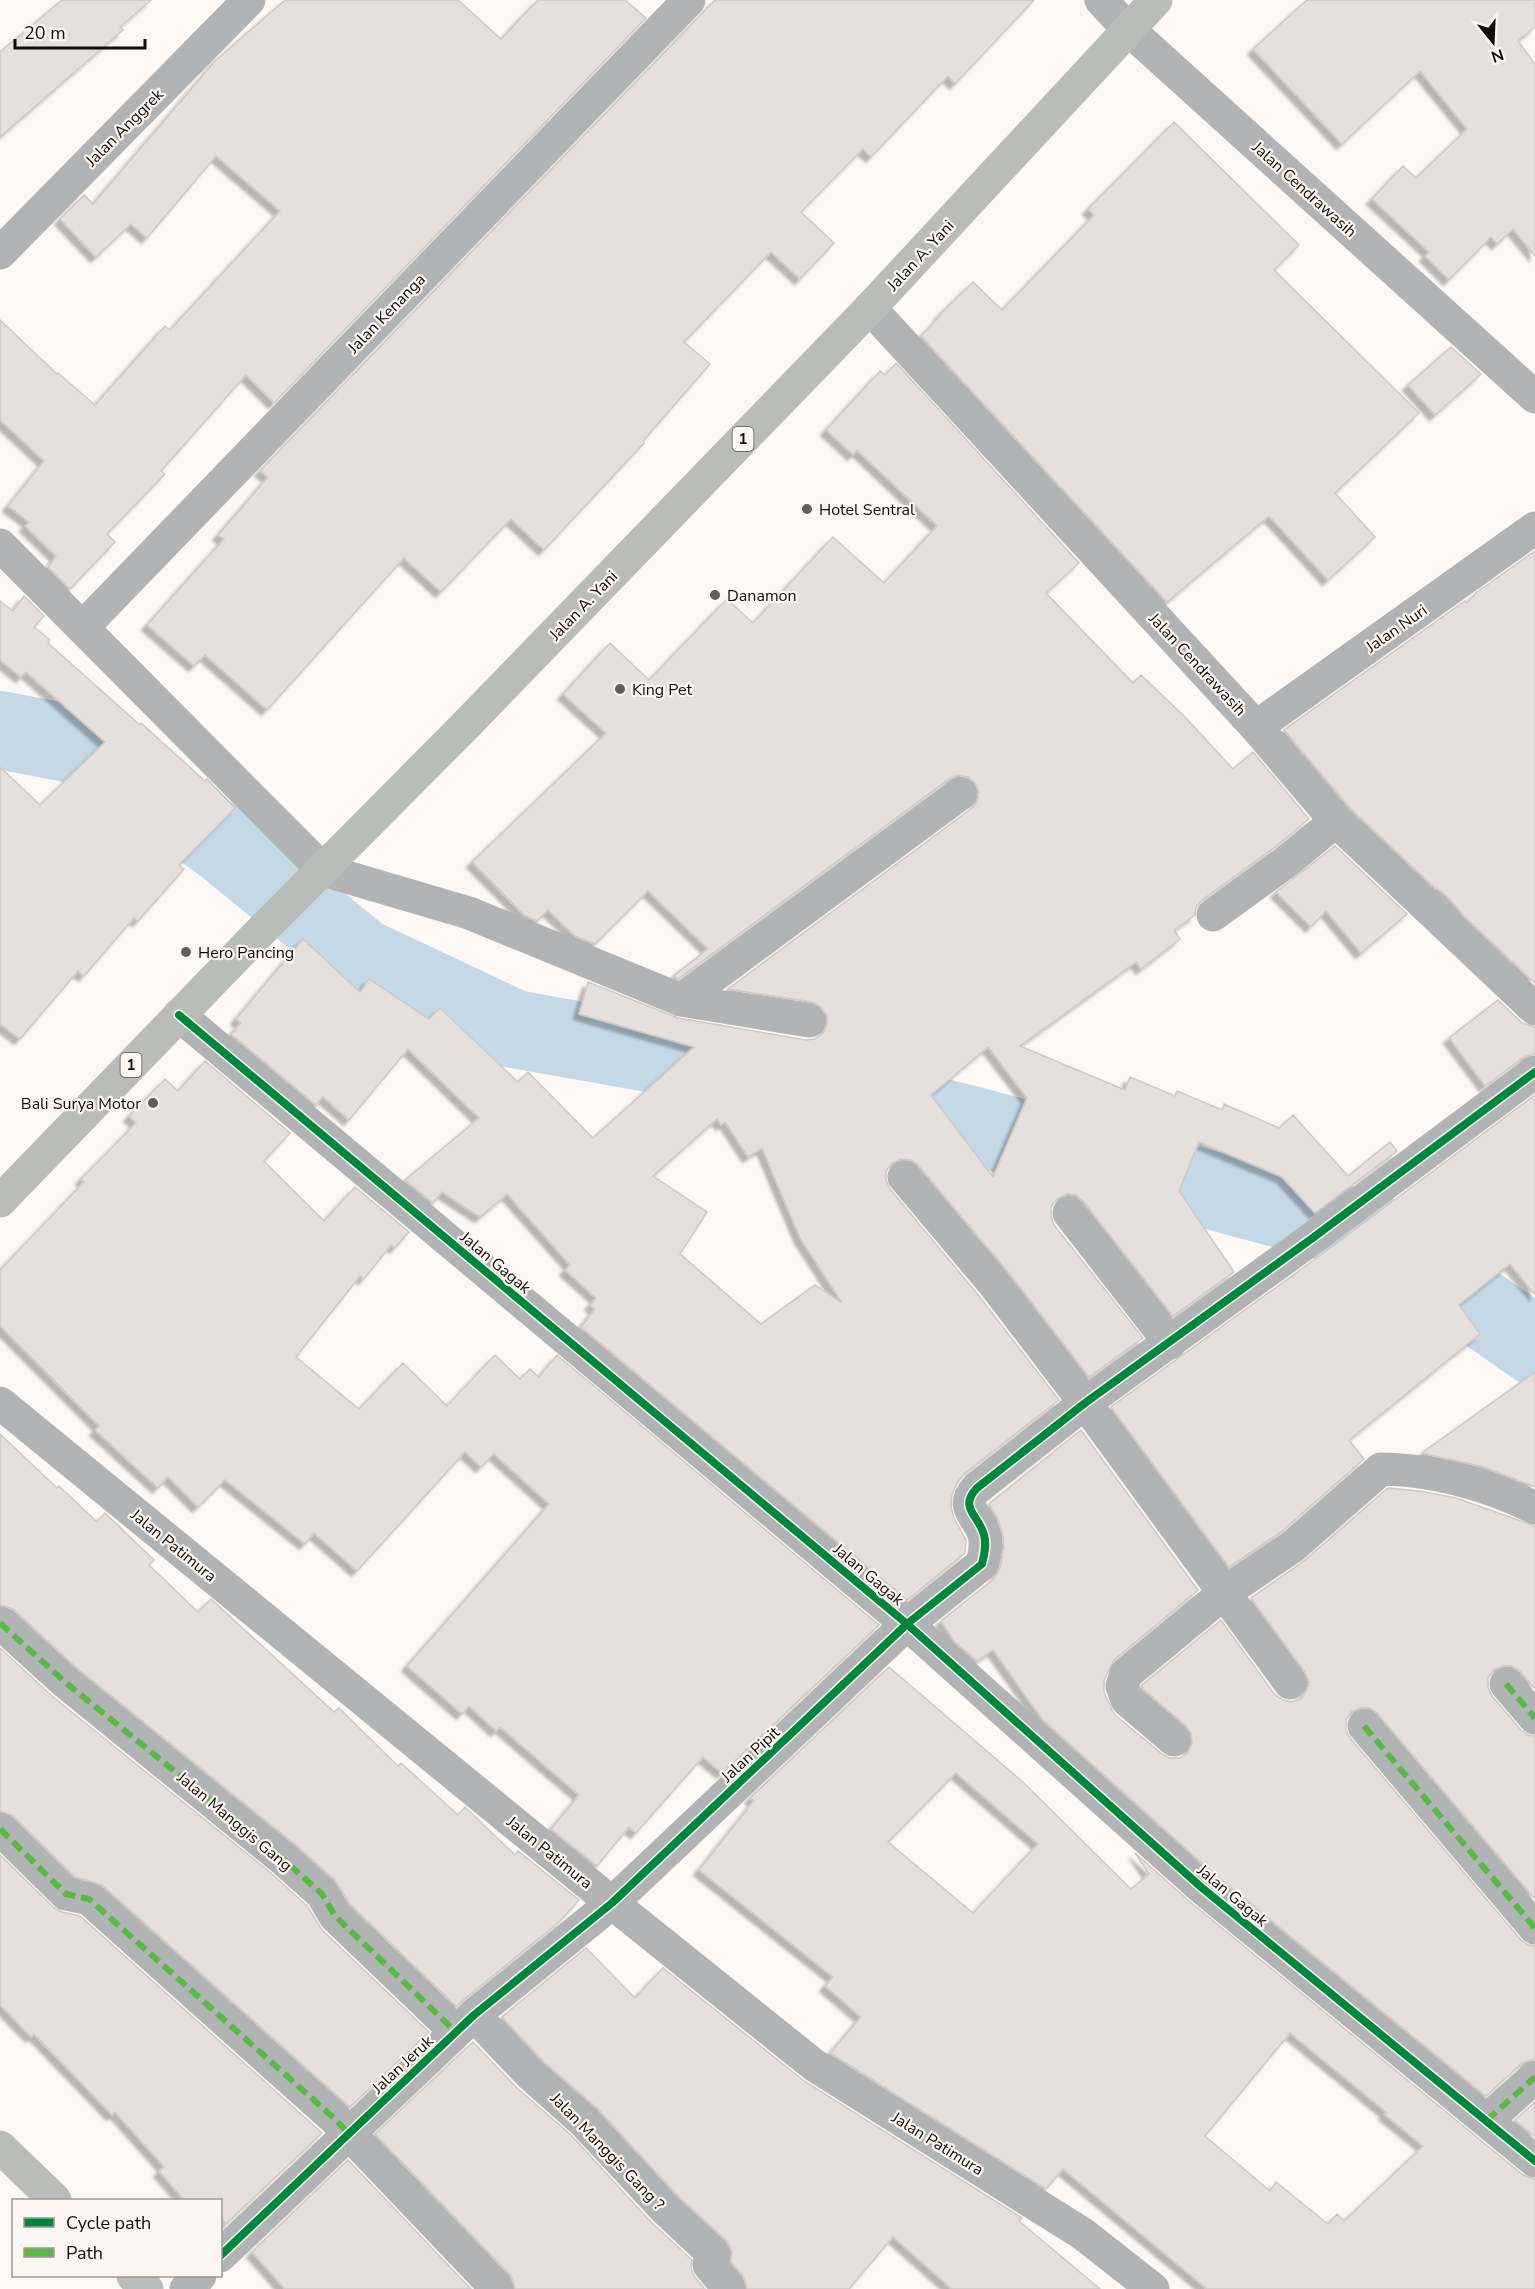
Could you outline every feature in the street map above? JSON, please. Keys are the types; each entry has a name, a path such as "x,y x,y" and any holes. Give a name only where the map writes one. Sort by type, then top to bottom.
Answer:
{"highway":[{"name":"Jalan A. Yani","path":"0,1201 870,309 1156,0"},
{"path":"0,2147 54,2199"},
{"path":"134,2277 147,2289"}],"street":[{"name":"Jalan Anggrek","path":"0,253 249,0"},
{"name":"Jalan Kenanga","path":"83,627 689,0"},
{"name":"Jalan Cendrawasih","path":"1101,0 1128,29 1535,397"},
{"name":"Jalan Cendrawasih","path":"870,309 1256,728 1336,821 1535,1010"},
{"name":"Jalan Nuri","path":"1256,728 1535,528"},
{"path":"0,545 83,627 320,873 469,913 681,1000 809,1021"},
{"path":"681,1000 960,794"},
{"path":"1213,915 1286,862 1336,821"},
{"name":"Jalan Gagak","path":"179,1015 907,1624 1201,1887 1535,2161"},
{"path":"1085,1403 1314,1237 1535,1072"},
{"path":"904,1177 994,1284 1085,1403 1290,1683"},
{"path":"1069,1212 1170,1342"},
{"name":"Jalan Patimura","path":"0,1403 814,2065 1083,2235 1154,2289"},
{"name":"Jalan Pipit","path":"612,1903 907,1624 982,1564 986,1551 984,1535 969,1505 970,1496 1085,1403"},
{"path":"1174,1740 1127,1700 1122,1686 1126,1674 1224,1593 1292,1547 1381,1469 1420,1471 1469,1482 1500,1491 1535,1508"},
{"name":"Jalan Manggis Gang","path":"0,1623 65,1682 284,1860 322,1894 335,1916 465,2024"},
{"path":"1506,1684 1535,1718"},
{"path":"1364,1726 1535,1928"},
{"path":"0,1830 66,1894 89,1899 335,2119 497,2289"},
{"name":"Jalan Jeruk","path":"222,2254 465,2024 612,1903"},
{"name":"Jalan Manggis Gang ?","path":"465,2024 530,2074 584,2122 665,2209 714,2255 709,2265 729,2289"},
{"path":"1486,2120 1535,2078"},
{"path":"186,2289 199,2277"}],"building":[{"path":"62,0 151,0 120,27 123,30 0,137 0,52"},
{"path":"285,0 458,0 501,39 538,0 625,0 646,18 274,403 246,375 161,471 165,474 107,534 115,542 70,589 48,567 56,556 25,526 29,522 8,506 44,461 0,420 0,320 57,374 95,405 165,326 170,330 280,211 216,156 147,238 131,224 96,257 60,219 84,195 93,204 216,60"},
{"path":"715,0 1034,0 955,84 948,76 871,157 863,149 801,212 834,243 800,279 771,252 684,342 710,364 643,441 644,443 544,550 511,519 441,592 404,558 267,710 205,655 194,666 147,625 224,539 218,535 268,477 260,471"},
{"path":"1307,0 1535,0 1535,27 1518,41 1535,64 1535,256 1513,229 1497,244 1491,237 1449,280 1425,256 1429,252 1372,199 1403,166 1416,178 1467,129 1420,71 1342,144 1253,49"},
{"path":"1174,122 1299,245 1274,270 1419,413 1335,493 1375,537 1328,580 1269,516 1167,602 921,336 973,282 1002,310 1094,215 1088,209"},
{"path":"1451,347 1481,374 1435,415 1408,385"},
{"path":"896,363 1079,563 1046,593 1133,683 1141,675 1185,717 1233,769 1253,752 1309,819 1275,847 1202,900 1196,907 1195,915 1174,930 1180,939 1141,969 1136,962 1020,1046 1125,1090 1130,1077 1175,1096 1177,1091 1222,1110 1224,1104 1279,1128 1293,1115 1348,1176 1390,1142 1397,1151 1315,1213 1282,1177 1199,1142 1179,1191 1234,1272 1173,1316 1084,1202 1076,1195 1067,1194 1058,1198 1051,1206 1054,1225 1143,1338 1089,1377 1009,1273 918,1165 911,1160 901,1159 892,1163 886,1171 886,1180 890,1189 979,1296 1059,1400 965,1473 957,1483 952,1495 951,1507 954,1518 966,1540 965,1553 907,1600 581,1327 595,1309 590,1305 596,1298 565,1270 570,1265 507,1194 480,1217 442,1192 433,1203 405,1180 479,1118 408,1049 349,1120 323,1097 316,1105 231,1034 241,1023 236,1019 303,939 360,992 369,979 429,1019 440,1008 518,1082 528,1072 593,1138 694,1047 579,1014 588,982 678,1018 806,1040 815,1039 823,1033 827,1025 827,1015 820,1006 812,1002 728,989 971,809 977,802 979,792 975,783 968,777 958,775 949,779 678,979 673,976 708,949 648,891 595,944 575,936 548,910 537,921 524,915 472,862 606,733 563,694 610,643 649,680 727,599 753,623 833,537 884,583 937,526 857,450 853,455 826,430 880,371 885,375","holes":["988,1047 1027,1098 993,1177 931,1095","717,1119 721,1125 725,1122 748,1157 762,1148 800,1238 842,1303 815,1285 761,1324 680,1254 707,1212 653,1176"]},
{"path":"1535,551 1535,983 1464,916 1447,896 1436,889 1350,808 1284,730 1465,601 1467,603 1476,593"},
{"path":"24,596 44,616 34,627 50,640 48,643 205,781 207,779 235,808 179,865 184,869 138,921 134,918 84,976 78,971 20,1039 0,1024 0,767 40,805 105,742 26,672 21,677 0,660 0,601 13,611"},
{"path":"1335,846 1407,914 1361,953 1326,911 1311,927 1276,892"},
{"path":"1498,1000 1522,1023 1535,1027 1535,1054 1524,1057 1485,1086 1449,1038"},
{"path":"205,1061 290,1133 264,1161 324,1221 355,1187 409,1232 395,1248 391,1245 364,1279 360,1276 296,1357 359,1409 403,1363 447,1406 495,1355 520,1379 530,1369 539,1377 557,1355 879,1625 722,1773 703,1757 636,1833 629,1827 597,1866 551,1829 579,1795 500,1727 496,1731 469,1706 462,1714 407,1666 549,1504 494,1454 481,1467 465,1452 357,1571 314,1533 305,1544 225,1480 198,1507 168,1477 158,1488 95,1430 99,1426 0,1326 0,1270 84,1182 81,1179 136,1123 129,1116 165,1079 178,1091"},
{"path":"1535,1095 1535,1295 1510,1264 1459,1305 1480,1334 1349,1440 1364,1459 1281,1532 1229,1567 1111,1407 1325,1252"},
{"path":"1535,1372 1535,1487 1484,1467 1422,1453"},
{"path":"1081,1430 1198,1590 1114,1660 1104,1680 1104,1692 1114,1714 1170,1758 1180,1758 1188,1753 1192,1743 1191,1733 1143,1689 1142,1685 1221,1620 1275,1695 1291,1702 1302,1698 1309,1682 1305,1672 1251,1598 1304,1561 1388,1488 1456,1498 1535,1526 1535,1689 1520,1671 1512,1666 1503,1666 1493,1670 1488,1678 1488,1687 1492,1696 1521,1730 1528,1735 1535,1736 1535,1899 1378,1714 1370,1708 1360,1708 1351,1712 1346,1720 1346,1730 1350,1738 1521,1940 1528,1945 1535,1946 1535,2059 1522,2063 1486,2096 1213,1873 1042,1719 993,1650 977,1661 955,1642 941,1621 994,1579 1000,1568 1004,1548 1003,1535 998,1519 989,1504"},
{"path":"0,1434 97,1522 105,1513 154,1560 149,1565 198,1612 211,1599 334,1712 339,1708 398,1766 401,1763 458,1815 465,1807 515,1855 518,1851 579,1900 559,1922 456,2006 350,1904 335,1880 297,1846 77,1668 13,1609 0,1605"},
{"path":"0,1648 53,1697 272,1874 307,1906 322,1930 429,2032 350,2107 102,1885 75,1877 13,1816 0,1811"},
{"path":"889,1667 1024,1783 1131,1889 1149,1874 1135,1853 1189,1901 1523,2175 1535,2179 1535,2289 1207,2289 1063,2169 1046,2189 830,2053 861,2017 825,1986 833,1977 699,1870 754,1801 750,1798","holes":["956,1773 1038,1844 973,1913 888,1842","1290,2033 1386,2112 1384,2114 1423,2146 1344,2221 1337,2214 1328,2224 1276,2182 1270,2191 1205,2136"]},
{"path":"0,1855 53,1907 62,1912 80,1916 322,2133 226,2224 222,2219 222,2199 183,2199 159,2171 164,2167 115,2112 112,2115 34,2034 31,2037 0,2005"},
{"path":"586,1948 635,1998 663,1968 804,2081 1022,2218 1019,2221 1100,2289 952,2289 893,2237 849,2289 747,2289 744,2277 731,2262 732,2251 727,2241 678,2196 598,2109 543,2061 502,2017"},
{"path":"473,2042 517,2088 571,2135 651,2222 692,2260 691,2268 694,2276 705,2289 515,2289 511,2276 375,2134"},
{"path":"1535,2102 1535,2137 1515,2120"},
{"path":"348,2160 471,2289 285,2289 252,2252"}],"waterway":[{"path":"0,730 89,747 227,847 361,957 514,1029 756,1072 967,1124 1336,1224 1367,1228 1535,1346"}],"marked path":[{"path":"0,1623 65,1682 284,1860 322,1894 335,1916 456,2032"},
{"path":"1506,1684 1535,1718"},
{"path":"1364,1726 1535,1928"},
{"path":"0,1829 66,1894 89,1899 348,2133"},
{"path":"1487,2120 1535,2077"}],"cycle path":[{"path":"179,1015 907,1624 1201,1887 1535,2161"},
{"path":"222,2254 474,2015 612,1903 907,1624 982,1564 985,1539 969,1501 977,1488 1085,1403 1314,1237 1535,1072"}],"place":[{"name":"Hotel Sentral","path":"807,509"},
{"name":"Danamon","path":"715,595"},
{"name":"King Pet","path":"620,689"},
{"name":"Hero Pancing","path":"186,952"},
{"name":"Bali Surya Motor","path":"153,1103"}]}
